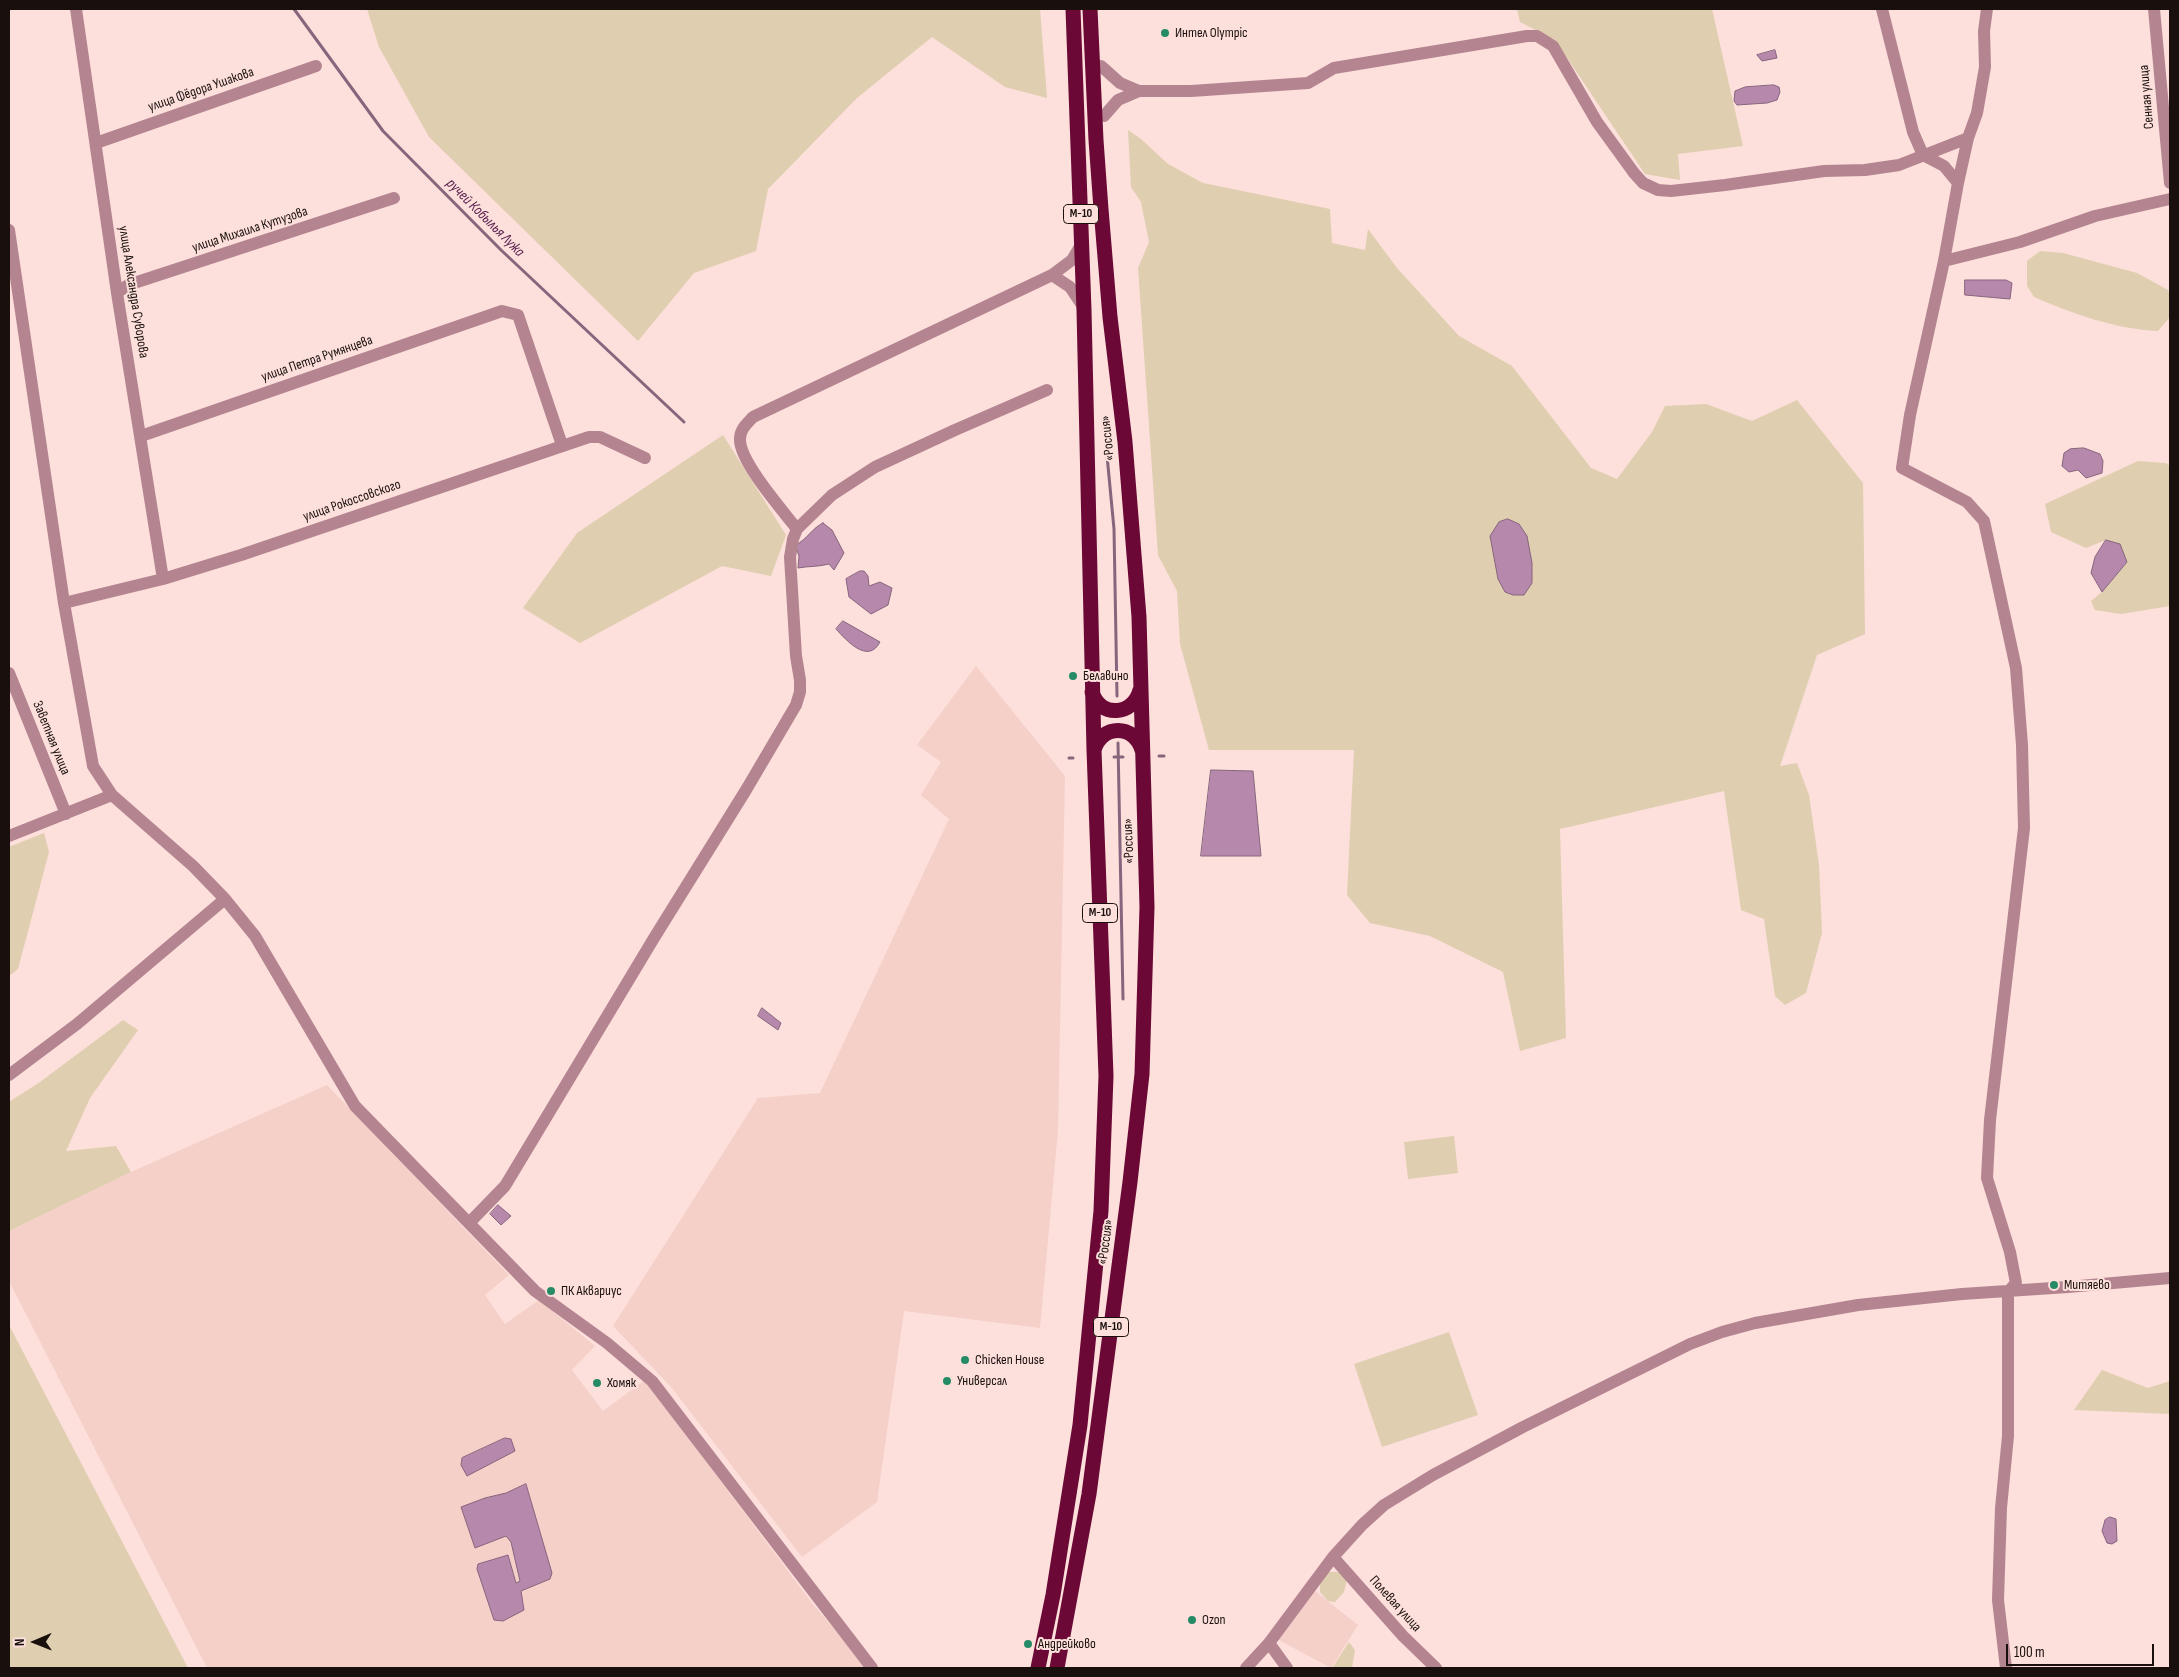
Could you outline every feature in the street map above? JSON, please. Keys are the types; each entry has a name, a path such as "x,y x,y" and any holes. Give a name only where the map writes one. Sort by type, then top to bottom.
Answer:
{"highway":[{"name":"«Россия»","path":"1038,1668 1054,1595 1083,1399 1101,1211 1106,1076 1092,692 1084,310 1073,9"},
{"name":"«Россия»","path":"1057,1668 1089,1494 1142,1074 1147,907 1139,617 1131,508 1110,317 1096,140 1090,9"},
{"path":"1091,25 1101,66 1109,208 1117,292 1110,317"},
{"path":"1092,692 1100,705 1106,709 1118,711 1134,703 1141,685"},
{"path":"1094,750 1098,739 1104,734 1118,730 1128,732 1134,737 1139,743 1142,754"},
{"path":"1030,1668 1046,1594 1073,1424 1083,1399"}],"street":[{"name":"улица Александра Суворова","path":"76,9 117,293 163,579"},
{"path":"1882,9 1913,132 1923,155 1944,166 1958,183"},
{"path":"1987,9 1984,31 1985,67 1977,113 1968,138 1958,183 1944,261 1910,415 1902,468 1967,502 1984,521 2016,668 2022,745 2024,828 1990,1120 1987,1178 2010,1252 2016,1283 2008,1292 2008,1436 2001,1517 1998,1600 2006,1668"},
{"name":"Сенная улица","path":"2154,9 2170,183"},
{"path":"1101,66 1120,83 1139,91 1191,91 1308,83 1334,68 1536,36 1553,46 1597,122 1634,173 1644,183 1658,190 1670,191 1824,171 1865,170 1899,165 1968,138"},
{"name":"улица Фёдора Ушакова","path":"96,143 316,66"},
{"path":"1104,116 1118,100 1139,91"},
{"name":"улица Михаила Кутузова","path":"117,293 128,285 394,198"},
{"path":"1944,261 2020,242 2095,216 2170,199"},
{"path":"9,230 64,603 93,766 112,795 193,866 225,899 255,936 355,1106 470,1222 535,1291 607,1343 652,1381 872,1668"},
{"path":"798,529 752,470 740,440 742,428 754,417 1052,275 1072,260 1082,242"},
{"path":"1052,275 1070,287 1080,300 1084,310"},
{"name":"улица Петра Румянцева","path":"141,436 502,311 518,315 562,445"},
{"path":"470,1222 505,1186 649,946 746,790 796,704 800,686 790,557 793,540 798,529 832,495 875,467 1047,390"},
{"name":"улица Рокоссовского","path":"64,603 163,579 589,437 600,437 645,458"},
{"name":"Заветная улица","path":"9,673 66,814"},
{"path":"9,836 112,795"},
{"path":"9,1075 76,1024 225,899"},
{"path":"1246,1668 1269,1644 1333,1557 1375,1512 1404,1491 1522,1427 1701,1339 1755,1323 1858,1305 1962,1294 2008,1292 2170,1278"},
{"name":"Полевая улица","path":"1333,1557 1403,1636 1436,1668"},
{"path":"1269,1644 1287,1668"},
{"path":"1062,1647 1062,1668"}],"shaded area":[{"path":"367,9 1040,9 1047,98 1005,87 932,37 857,98 768,189 756,251 694,273 638,341 429,137 379,47"},
{"path":"1517,9 1712,9 1743,146 1678,154 1680,180 1645,174 1555,40 1520,22"},
{"path":"1775,50 1777,58 1762,61 1757,55"},
{"path":"1774,85 1779,87 1780,92 1777,100 1767,103 1737,105 1734,101 1735,91 1745,87"},
{"path":"1128,130 1141,139 1168,164 1203,183 1330,209 1332,243 1365,250 1368,229 1397,268 1459,336 1512,366 1591,468 1617,479 1652,432 1665,406 1706,404 1752,421 1797,400 1863,483 1865,634 1817,655 1780,766 1797,763 1809,795 1819,865 1822,933 1806,993 1785,1005 1775,996 1764,919 1741,910 1724,791 1560,829 1566,1038 1520,1051 1503,972 1430,936 1370,923 1347,895 1354,750 1209,750 1180,644 1177,591 1158,555 1138,268 1149,242 1141,202 1131,187"},
{"path":"2040,251 2063,253 2137,273 2168,290 2170,296 2170,317 2158,331 2142,330 2095,320 2034,297 2027,286 2027,261"},
{"path":"1965,280 2006,280 2012,283 2010,299 1965,295"},
{"path":"723,435 786,535 771,576 722,566 580,643 523,608 577,533"},
{"path":"2084,448 2100,454 2103,461 2102,473 2086,478 2078,470 2069,472 2062,466 2064,453 2070,449"},
{"path":"2138,461 2166,463 2170,466 2170,606 2121,614 2095,610 2091,601 2102,592 2127,562 2106,540 2086,548 2051,532 2045,504"},
{"path":"1508,519 1519,524 1527,536 1532,563 1532,583 1524,595 1513,595 1505,592 1498,579 1490,536 1499,522"},
{"path":"823,523 832,530 844,553 834,570 829,564 798,568 799,556 795,545"},
{"path":"2106,540 2120,544 2127,562 2102,592 2091,573 2095,557"},
{"path":"860,571 864,571 868,576 869,586 880,582 892,588 888,605 871,614 849,597 846,579"},
{"path":"843,621 880,642 869,651 857,648 836,629"},
{"path":"976,666 1065,776 1058,1130 1040,1328 904,1311 877,1502 802,1557 672,1388 613,1326 758,1098 820,1093 949,819 921,795 941,762 917,745"},
{"path":"1211,770 1253,771 1261,856 1201,856"},
{"path":"44,833 49,852 18,969 9,976 9,847"},
{"path":"762,1008 781,1023 778,1030 758,1016"},
{"path":"123,1020 138,1030 90,1098 66,1151 116,1146 131,1172 9,1231 9,1102 40,1082"},
{"path":"327,1085 509,1275 485,1295 505,1324 539,1300 595,1346 572,1370 603,1411 645,1380 812,1603 867,1668 207,1668 9,1281 9,1231 131,1172"},
{"path":"1454,1136 1458,1173 1408,1179 1404,1142"},
{"path":"498,1205 511,1216 501,1225 490,1214"},
{"path":"9,1325 188,1668 9,1668"},
{"path":"1449,1332 1478,1415 1382,1447 1354,1364"},
{"path":"2102,1370 2148,1388 2170,1381 2170,1414 2074,1410"},
{"path":"505,1438 511,1439 515,1451 467,1476 461,1465 462,1458"},
{"path":"526,1484 552,1573 550,1579 521,1591 524,1610 503,1621 494,1620 477,1569 478,1564 508,1555 516,1583 520,1581 511,1542 506,1536 475,1548 461,1507 506,1493"},
{"path":"2110,1517 2116,1519 2117,1541 2112,1544 2107,1543 2102,1531 2105,1520"},
{"path":"1327,1572 1341,1572 1347,1579 1344,1592 1335,1602 1328,1601 1320,1592 1320,1584"},
{"path":"1315,1591 1358,1625 1331,1668 1277,1639"},
{"path":"1349,1642 1355,1650 1352,1668 1332,1668"}],"waterway":[{"name":"ручей Кобылья Лужа","path":"294,9 383,131 501,250 684,422"},
{"path":"1106,445 1114,529 1117,696"},
{"path":"1118,743 1123,999"},
{"path":"1159,756 1164,756"},
{"path":"1114,757 1123,757"}],"place":[{"name":"Интел Olympic","path":"1165,33"},
{"name":"Белавино","path":"1073,676"},
{"name":"Митяево","path":"2054,1285"},
{"name":"ПК Аквариус","path":"551,1291"},
{"name":"Chicken House","path":"965,1360"},
{"name":"Универсал","path":"947,1381"},
{"name":"Хомяк","path":"597,1383"},
{"name":"Ozon","path":"1192,1620"},
{"name":"Андрейково","path":"1028,1644"}]}
